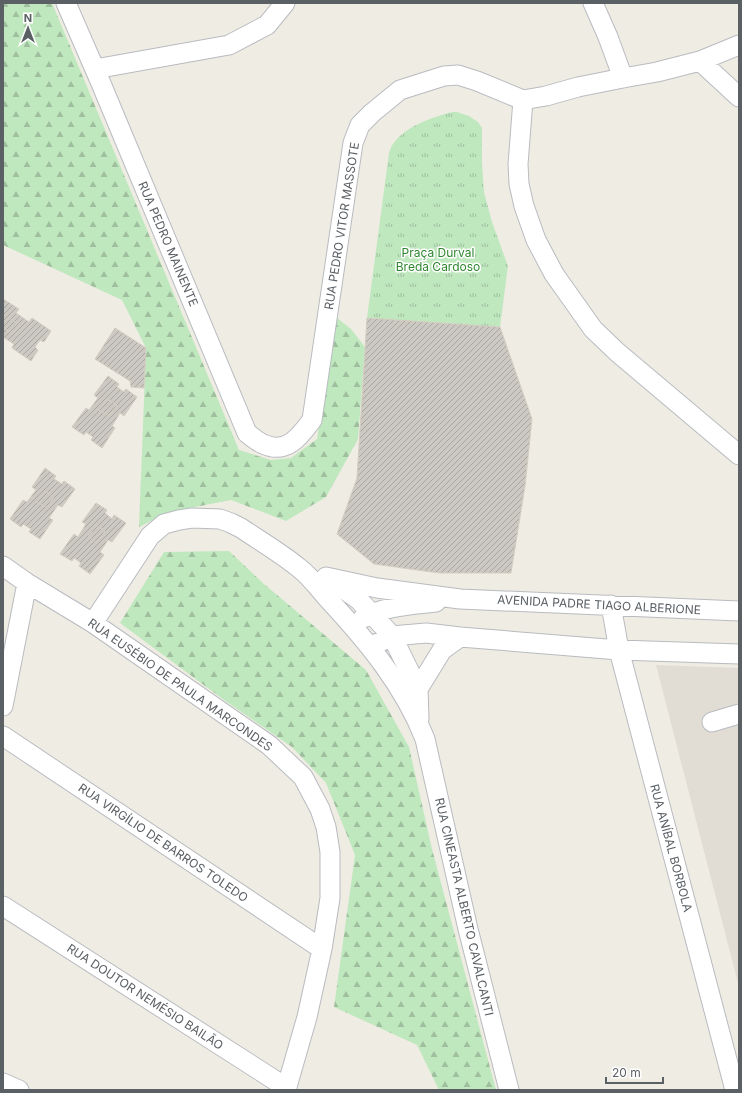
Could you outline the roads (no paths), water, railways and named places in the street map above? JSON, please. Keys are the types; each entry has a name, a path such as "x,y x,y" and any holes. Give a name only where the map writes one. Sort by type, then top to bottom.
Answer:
{"street":[{"name":"RUA PEDRO MAINENTE","path":"66,3 247,433 264,444 280,448 297,439"},
{"path":"95,69 229,45 267,25 285,3"},
{"path":"593,3 608,37 623,78"},
{"path":"739,45 700,61 658,72 578,87 546,96 523,100 518,164 519,184 524,206 536,240 554,274 593,329 617,352 739,455"},
{"path":"700,61 739,97"},
{"name":"RUA PEDRO VITOR MASSOTE","path":"297,439 312,420 353,143 360,125 400,90 444,76 458,76 477,81 523,100"},
{"name":"RUA CINEASTA ALBERTO CAVALCANTI","path":"93,623 150,536 164,524 192,518 220,519 241,528 300,568 352,624 395,681 419,724 425,739 468,928 509,1090"},
{"name":"RUA EUSÉBIO DE PAULA MARCONDES","path":"3,566 27,583 93,623 269,745 303,777 320,809 326,827 330,852 330,898 322,949 307,1017 286,1089"},
{"name":"RUA CINEASTA ALBERTO CAVALCANTI","path":"300,568 326,577 358,600 372,613 392,636 418,689 419,724"},
{"name":"AVENIDA PADRE TIAGO ALBERIONE","path":"326,577 377,588 460,598 739,611"},
{"path":"3,706 27,583"},
{"name":"AVENIDA PADRE TIAGO ALBERIONE","path":"352,624 372,613 399,607 460,598"},
{"name":"RUA ANÍBAL BORBOLA","path":"611,606 619,650 735,1090"},
{"path":"370,647 392,636 426,633 460,638 619,650 739,654"},
{"path":"418,689 442,650 460,638"},
{"path":"712,722 739,714"},
{"name":"RUA VIRGÍLIO DE BARROS TOLEDO","path":"3,736 322,949"},
{"name":"RUA DOUTOR NEMÉSIO BAILÃO","path":"3,906 286,1089"},
{"path":"3,1083 19,1090"}],"park label":[{"name":"Praça Durval Breda Cardoso","path":"438,260"}]}
